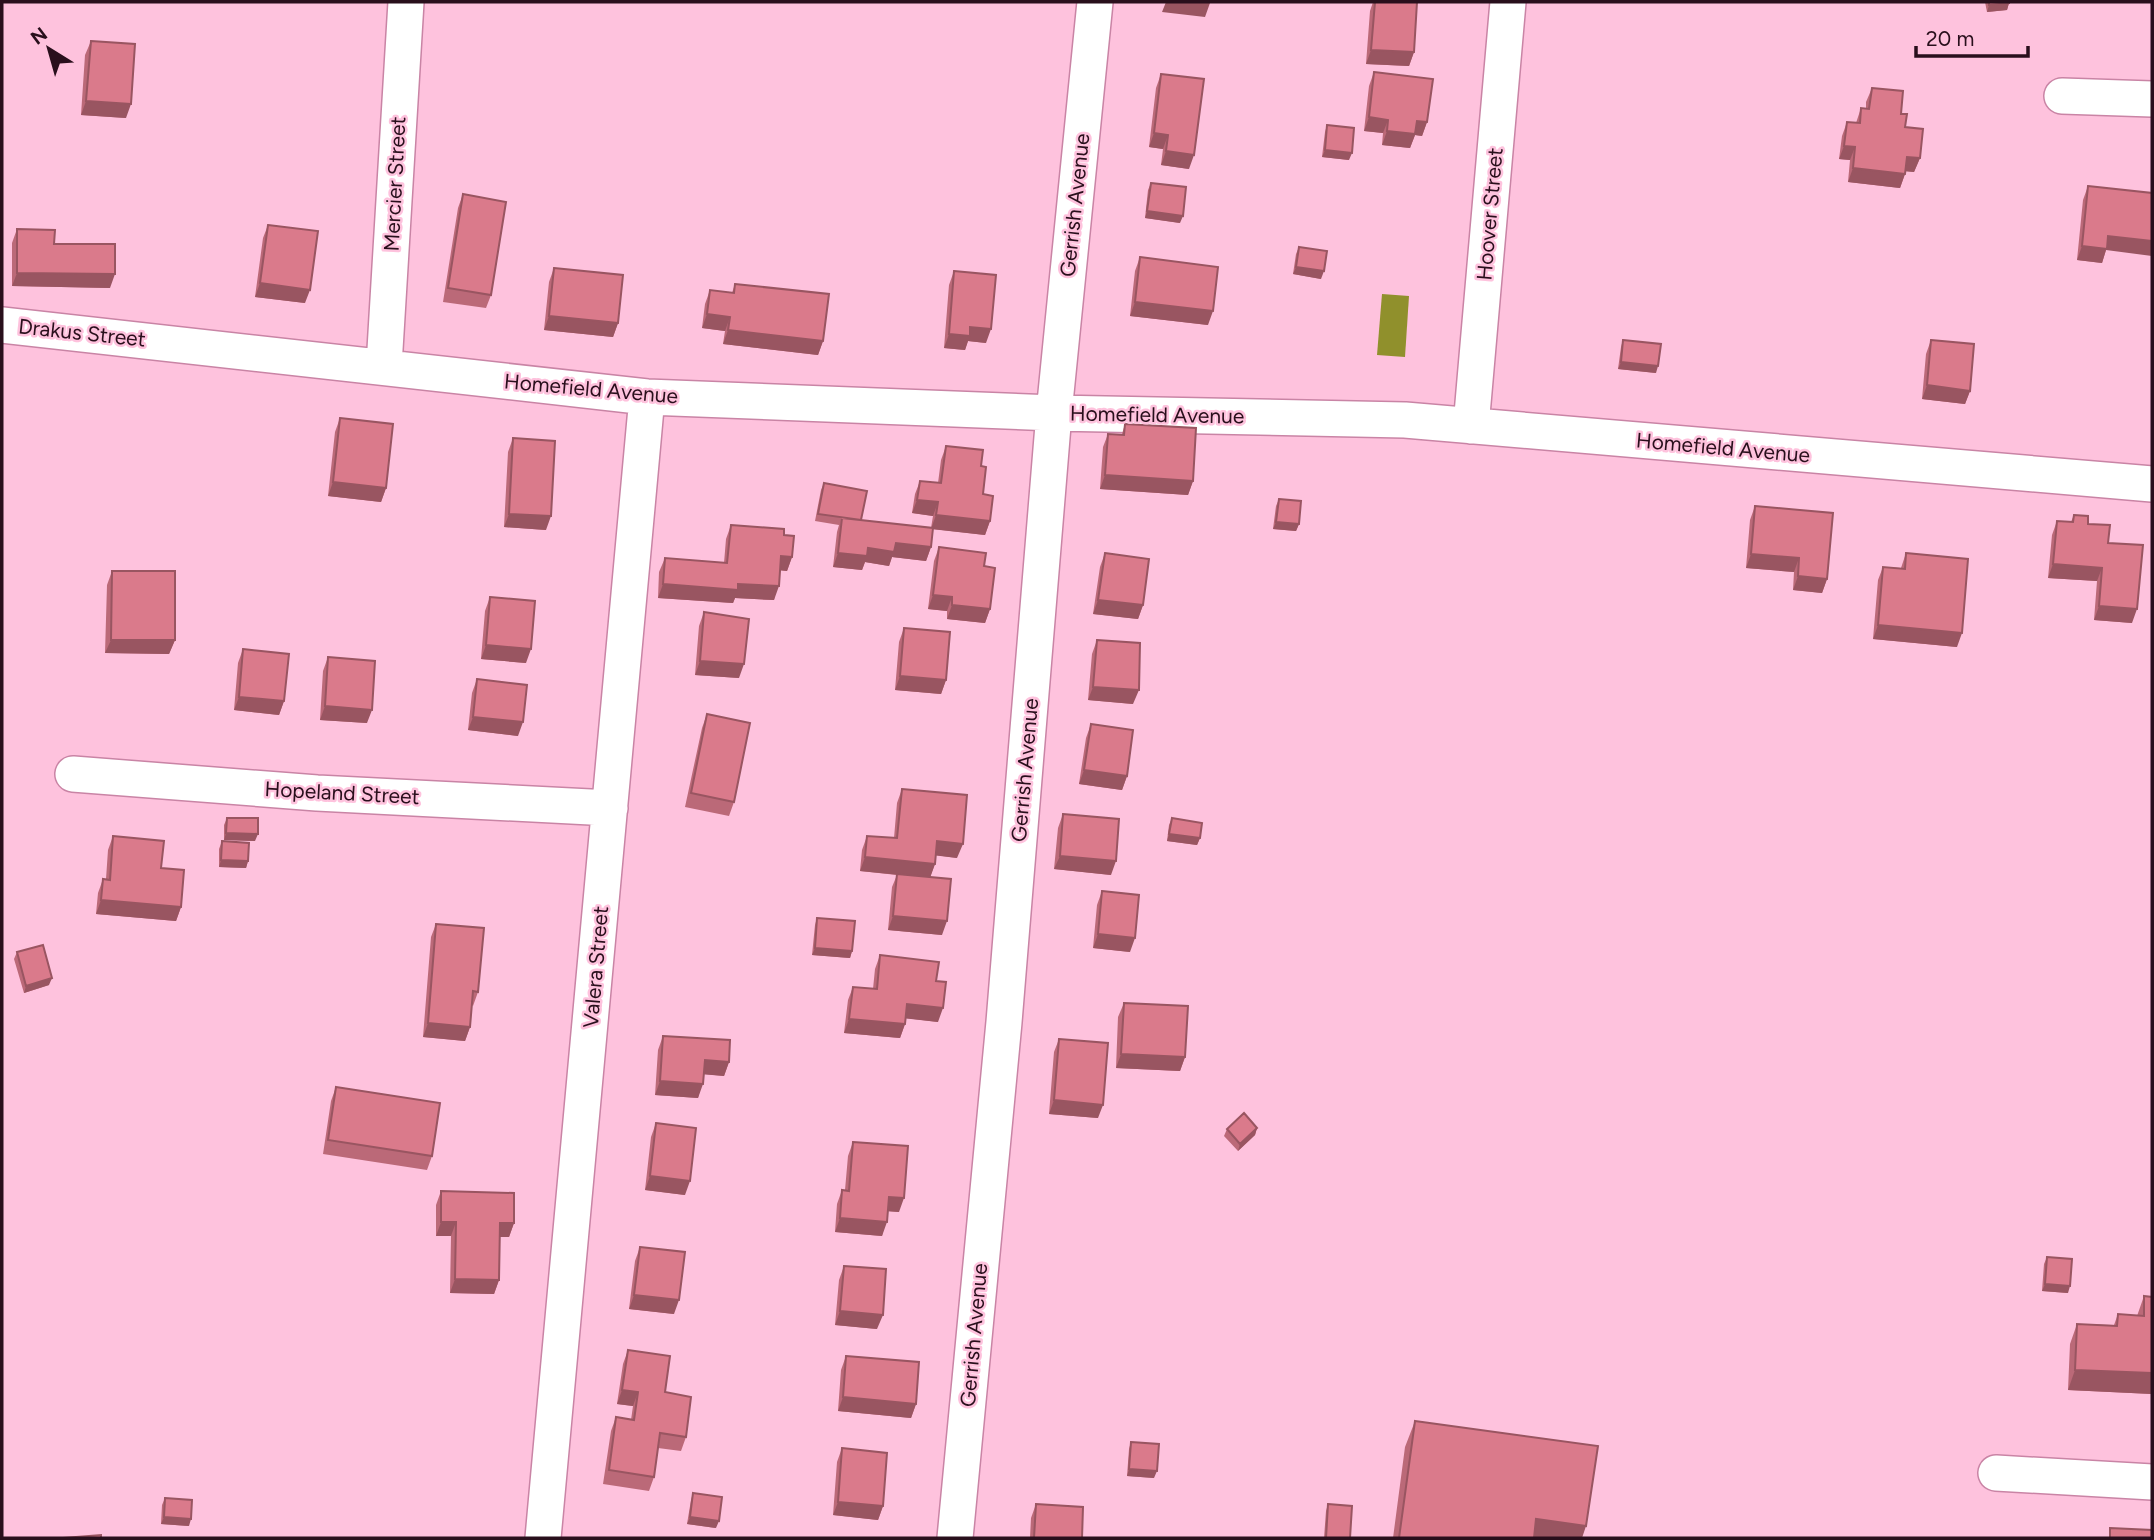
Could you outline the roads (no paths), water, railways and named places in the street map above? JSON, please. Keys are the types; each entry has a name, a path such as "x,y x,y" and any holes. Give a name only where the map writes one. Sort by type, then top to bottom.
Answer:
{"street":[{"name":"Mercier Street","path":"384,366 406,2"},
{"name":"Gerrish Avenue","path":"955,1538 1007,994 1054,413 1095,2"},
{"name":"Hoover Street","path":"1471,426 1508,2"},
{"path":"2062,96 2152,99"},
{"name":"Drakus Street","path":"2,326 163,341"},
{"name":"Homefield Avenue","path":"163,341 647,397 1054,413 1405,420 2152,484"},
{"name":"Valera Street","path":"543,1538 647,397"},
{"name":"Hopeland Street","path":"73,774 317,793 610,808"},
{"path":"1996,1473 2152,1482"}]}
